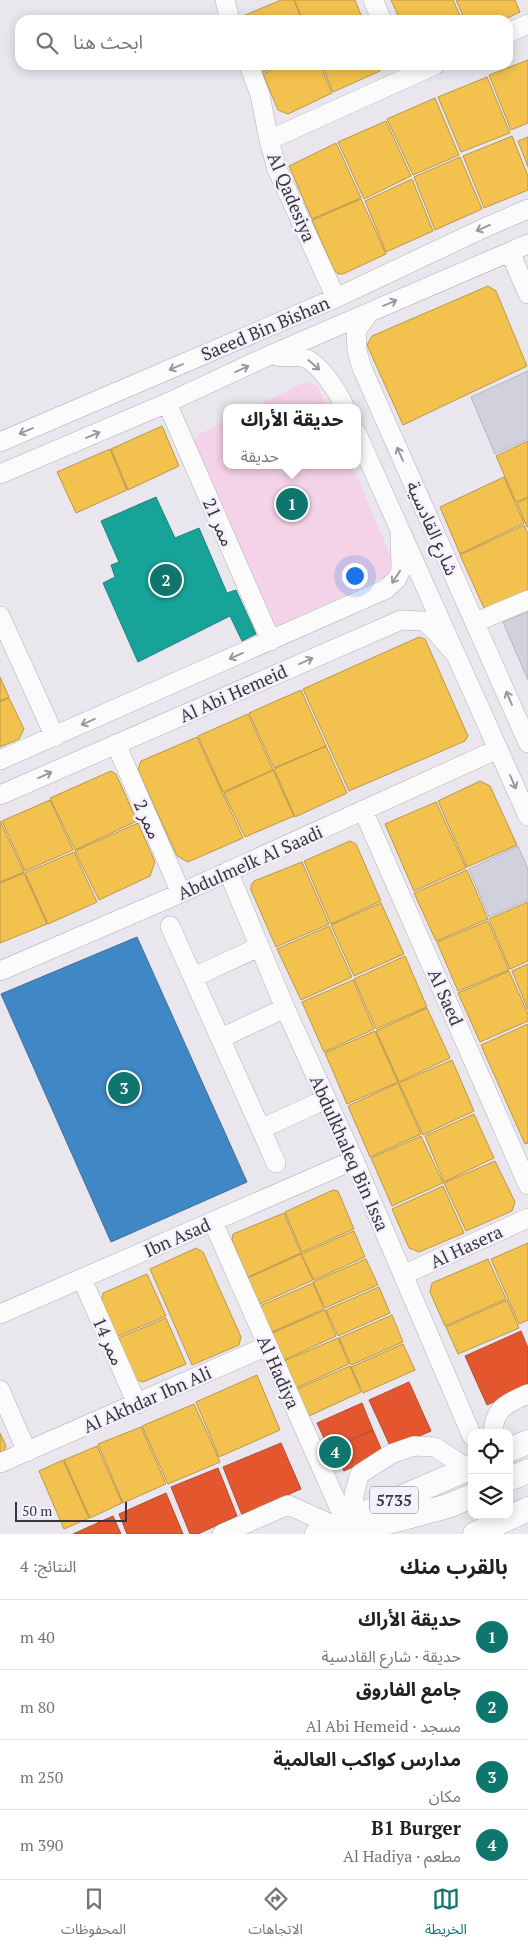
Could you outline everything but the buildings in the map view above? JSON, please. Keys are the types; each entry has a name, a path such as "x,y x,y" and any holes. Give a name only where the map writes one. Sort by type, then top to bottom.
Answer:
{"main road":[{"path":"513,1448 528,1442"},
{"name":"5735","path":"339,1527 468,1469"},
{"path":"513,1477 528,1471"},
{"path":"339,1527 448,1506 468,1498"},
{"path":"475,1534 528,1510"}],"street":[{"path":"225,0 229,15"},
{"path":"373,0 380,15"},
{"path":"513,31 528,24"},
{"name":"Al Qadesiya","path":"251,70 260,94 268,140 277,169 336,298"},
{"path":"268,140 404,71"},
{"name":"Saeed Bin Bishan","path":"0,442 336,298 528,209"},
{"name":"Saeed Bin Bishan","path":"0,474 167,404 268,356 528,244"},
{"path":"510,252 528,294"},
{"name":"شارع القادسية","path":"369,312 356,331 357,350 362,368 528,743"},
{"path":"268,356 303,357 308,360 326,376 337,390 343,404"},
{"name":"ممر 21","path":"167,404 271,641"},
{"name":"شارع القادسية","path":"361,443 528,816"},
{"name":"Al Abi Hemeid","path":"0,760 386,589 397,578 400,570 400,530"},
{"path":"476,622 528,600"},
{"path":"0,616 55,737"},
{"name":"Al Abi Hemeid","path":"0,795 401,620 424,621 456,656"},
{"name":"ممر 2","path":"116,744 181,893"},
{"name":"Abdulmelk Al Saadi","path":"0,972 181,893 498,749"},
{"name":"Al Saed","path":"363,810 528,1185"},
{"name":"Abdulkhaleq Bin Issa","path":"228,871 469,1429"},
{"path":"170,926 276,1162"},
{"path":"194,977 260,947"},
{"path":"221,1038 286,1008"},
{"path":"261,1129 326,1099"},
{"name":"Ibn Asad","path":"0,1314 354,1160"},
{"name":"Al Hasera","path":"404,1275 528,1218"},
{"name":"Al Hadiya","path":"213,1222 267,1346 339,1527"},
{"name":"ممر 14","path":"82,1279 136,1404"},
{"name":"Al Akhdar Ibn Ali","path":"0,1463 267,1346"},
{"path":"0,1390 26,1452"},
{"path":"494,1429 496,1418 504,1404 528,1394"},
{"path":"222,1534 288,1505 339,1527 354,1494 360,1474 391,1454 414,1446 435,1446 468,1467"}],"shaded area":[{"path":"305,382 318,386 325,404 260,404"},
{"path":"223,422 223,469 354,469 393,562 389,575 278,626 265,620 192,447 198,435"}],"place":[{"name":"حديقة الأراك","path":"292,504"},
{"name":"جامع الفاروق","path":"166,580"},
{"name":"مدارس كواكب العالمية","path":"124,1088"},
{"name":"B1 Burger","path":"335,1452"}]}
